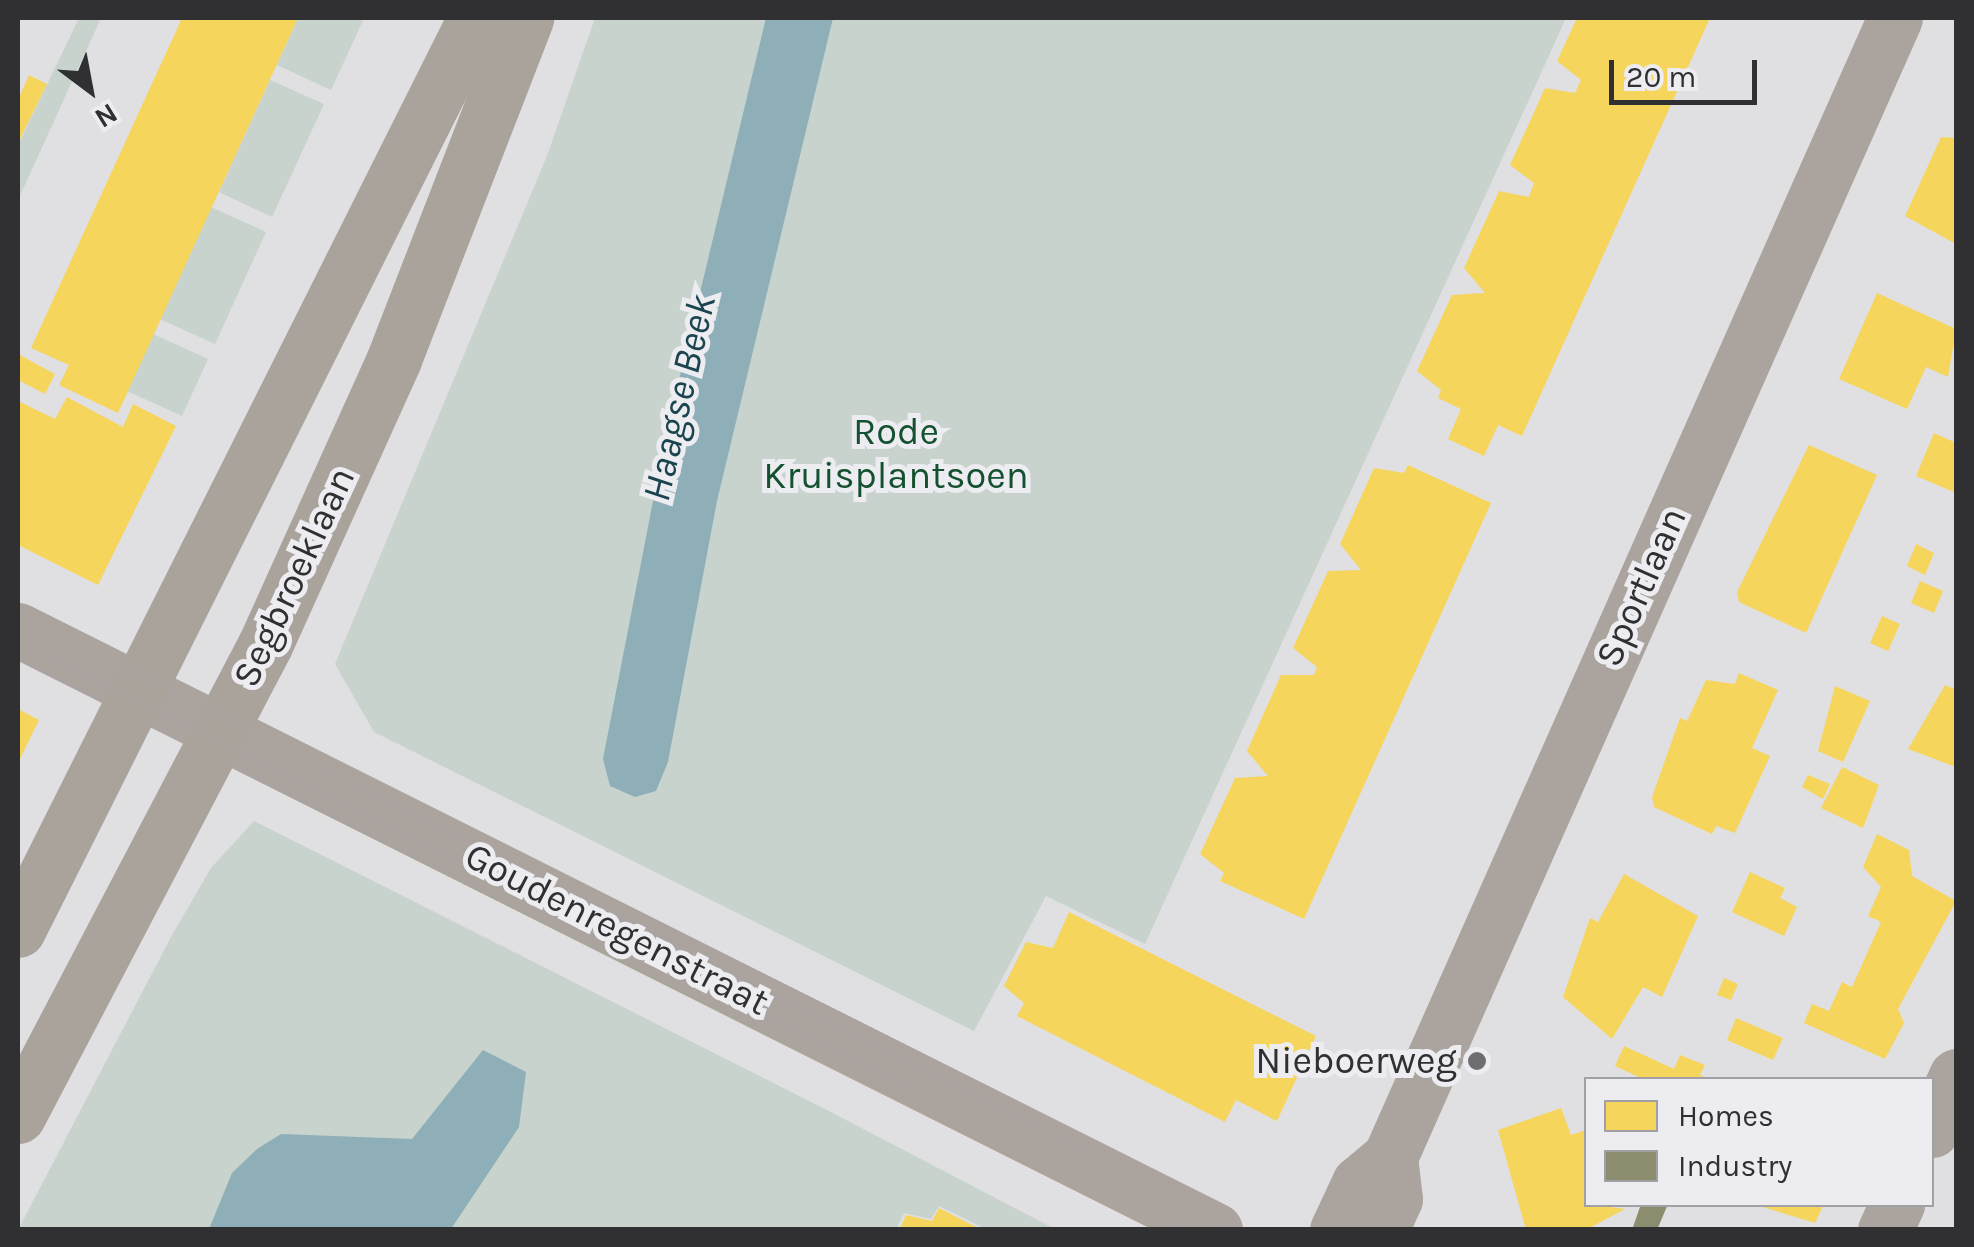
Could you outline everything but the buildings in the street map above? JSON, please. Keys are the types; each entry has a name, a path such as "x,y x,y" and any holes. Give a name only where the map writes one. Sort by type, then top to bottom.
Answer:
{"main road":[{"path":"18,930 134,687 376,231 476,18"},
{"name":"Segbroeklaan","path":"18,1116 220,728 394,359 526,18"}],"street":[{"name":"Sportlaan","path":"1337,1230 1359,1183 1390,1157 1895,18"},
{"name":"Goudenregenstraat","path":"18,630 1215,1230"},
{"path":"1934,1126 1956,1076"},
{"name":"Sportlaan","path":"1382,1230 1396,1198 1390,1157"}],"green space":[{"path":"79,18 101,18 18,200 18,145"},
{"path":"298,18 364,18 331,90 277,65"},
{"name":"Rode Kruisplantsoen","path":"595,18 1566,18 1145,944 1046,896 974,1031 374,732 335,664 547,156"},
{"path":"270,80 324,104 272,217 219,192"},
{"path":"211,207 266,232 215,344 160,319"},
{"path":"153,334 208,359 182,416 127,391"},
{"path":"254,821 1055,1229 986,1229 939,1206 931,1219 904,1213 896,1230 18,1230 171,937 211,868"}],"water":[{"name":"Haagse Beek","path":"766,18 833,18 717,501 668,762 656,791 635,797 610,786 603,759 666,434"},
{"path":"483,1050 526,1072 519,1127 451,1229 209,1229 232,1173 257,1149 281,1134 412,1139"}],"tram line":[{"path":"18,612 1237,1230"},
{"path":"18,639 1188,1230"}],"place":[{"name":"Nieboerweg","path":"1477,1061"}]}
